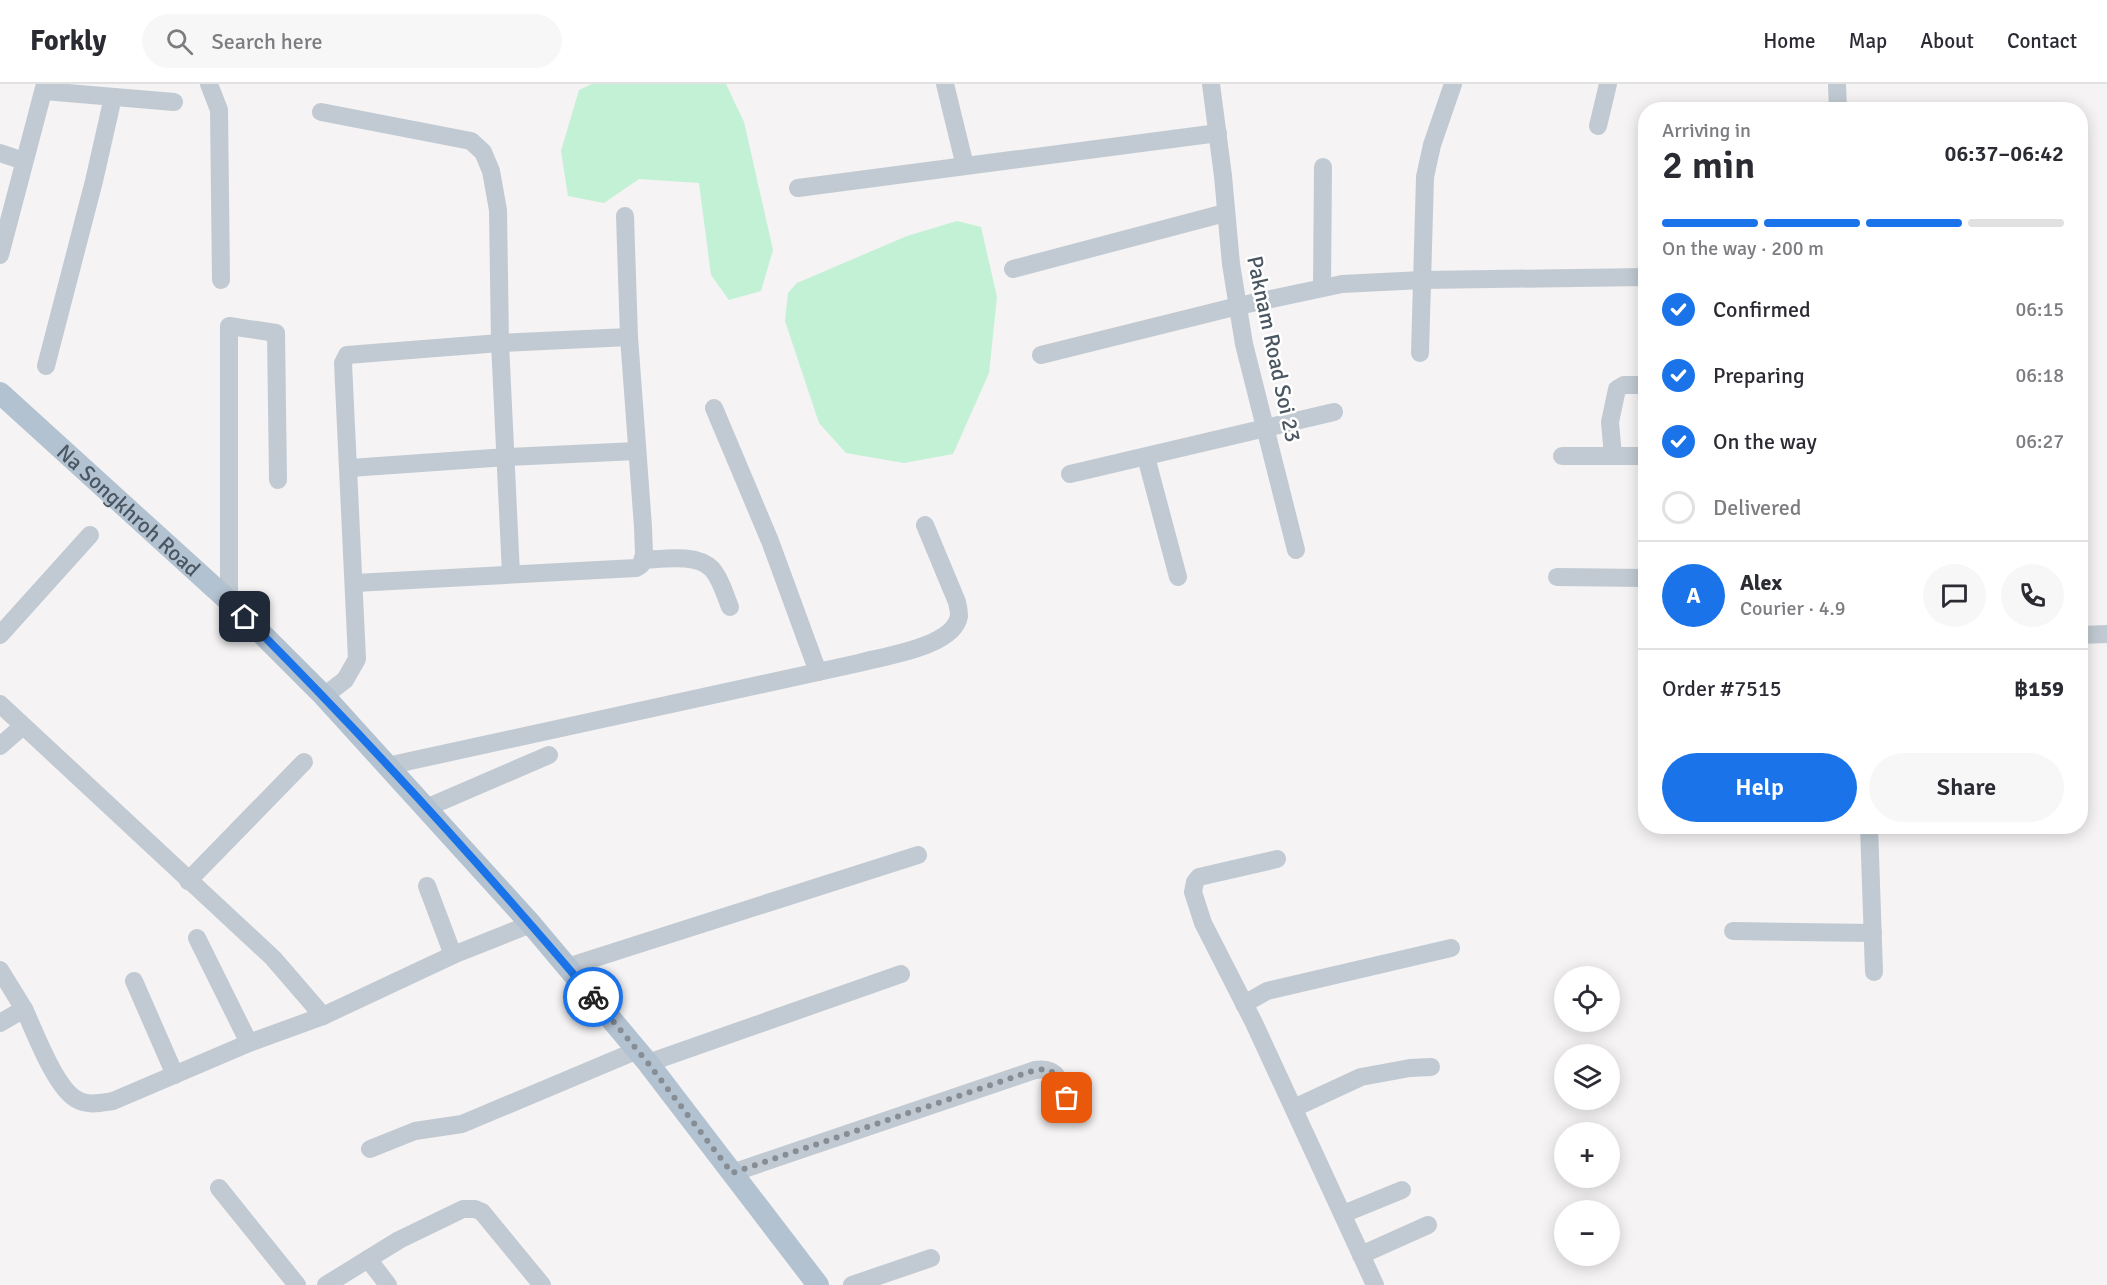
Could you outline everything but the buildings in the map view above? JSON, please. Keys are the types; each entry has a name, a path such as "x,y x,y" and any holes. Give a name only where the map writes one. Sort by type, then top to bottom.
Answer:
{"main road":[{"name":"Na Songkhroh Road","path":"0,393 229,601 324,696 531,924 643,1056 818,1285"}],"street":[{"path":"209,84 219,110 221,280"},
{"path":"945,84 965,166"},
{"name":"Paknam Road Soi 23","path":"1211,84 1225,213 1244,344 1296,550"},
{"path":"1420,353 1425,177 1432,145 1453,84"},
{"path":"1598,126 1608,84"},
{"path":"1836,84 1837,102"},
{"path":"0,255 45,87 113,97 174,102"},
{"path":"46,366 94,181 113,97"},
{"path":"321,112 471,141 483,152 491,171 498,210 500,343 511,574"},
{"path":"798,188 1218,133"},
{"path":"0,153 24,161"},
{"path":"1322,287 1323,167"},
{"path":"1013,269 1225,213"},
{"path":"355,583 636,568 641,565 643,527 629,337 625,216"},
{"path":"1041,355 1238,306 1322,287 1358,282 1638,277"},
{"path":"229,601 229,326 276,333 278,480"},
{"path":"324,696 345,680 357,659 350,468 343,363 347,355 500,343 629,337"},
{"path":"1613,456 1611,422 1617,389 1624,385 1638,385"},
{"path":"714,408 770,541 818,672"},
{"path":"1070,474 1334,412"},
{"path":"350,468 637,451"},
{"path":"1562,456 1638,456"},
{"path":"1146,457 1178,577"},
{"path":"387,766 818,672 925,646 952,629 959,614 957,602 925,525"},
{"path":"0,635 90,535"},
{"path":"643,560 690,559 710,566 730,607"},
{"path":"1557,578 1638,578"},
{"path":"2088,634 2107,634"},
{"path":"0,704 273,958 323,1016"},
{"path":"0,747 23,726"},
{"path":"426,808 549,755"},
{"path":"188,881 304,762"},
{"path":"1869,834 1874,972"},
{"path":"567,967 918,855"},
{"path":"1277,859 1199,877 1194,885 1194,898 1203,923 1294,1108 1375,1285"},
{"path":"427,886 453,955"},
{"path":"0,970 24,1009 61,1085 76,1099 92,1104 112,1101 249,1043 323,1016 453,955 531,924"},
{"path":"1733,931 1873,933"},
{"path":"197,938 249,1043"},
{"path":"1244,1004 1267,991 1451,948"},
{"path":"370,1149 415,1131 462,1124 643,1056 901,974"},
{"path":"134,981 175,1075"},
{"path":"0,1023 24,1009"},
{"path":"1294,1108 1370,1074 1431,1067"},
{"path":"732,1173 1035,1070 1046,1068 1054,1072 1067,1098"},
{"path":"219,1188 297,1285"},
{"path":"1343,1214 1402,1190"},
{"path":"326,1285 399,1240 464,1209 475,1209 482,1212 542,1285"},
{"path":"1361,1255 1428,1225"},
{"path":"852,1285 931,1258"},
{"path":"368,1259 388,1285"}],"green space":[{"path":"592,84 726,84 744,122 773,250 761,291 729,300 711,275 699,183 639,179 604,203 568,196 561,151 579,90"},
{"path":"957,221 981,227 997,297 989,373 953,454 904,463 846,453 819,423 785,321 788,293 797,283 907,236"}],"way so far":[{"path":"593,997 648,1063 732,1173 1035,1070 1046,1068 1054,1072 1067,1098"}],"route":[{"path":"245,617 324,696 531,924 593,997"}]}
